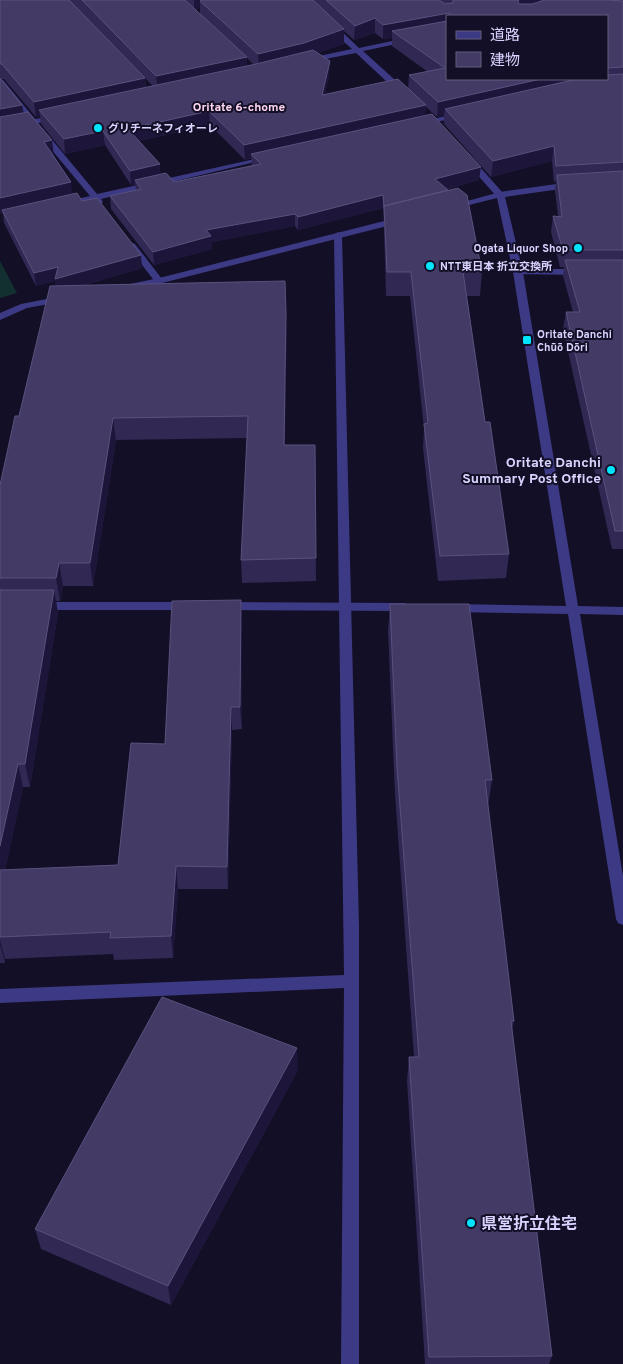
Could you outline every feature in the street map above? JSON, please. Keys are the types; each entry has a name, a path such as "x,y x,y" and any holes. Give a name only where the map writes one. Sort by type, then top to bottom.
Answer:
{"street":[{"path":"324,18 412,101"},
{"path":"302,63 356,49 420,36"},
{"path":"0,82 107,212"},
{"path":"414,125 472,112"},
{"path":"426,114 440,127"},
{"path":"0,129 62,115"},
{"path":"465,155 500,195 518,272 623,919"},
{"path":"57,206 279,156"},
{"path":"443,209 500,195 579,184"},
{"path":"120,288 159,281 405,218"},
{"path":"124,235 159,281"},
{"path":"338,235 347,606 352,981 350,1364"},
{"path":"518,272 594,272"},
{"path":"0,316 24,306 72,297"},
{"path":"28,606 198,606"},
{"path":"218,606 416,607"},
{"path":"435,608 623,610"},
{"path":"0,996 352,981"}],"green space":[{"path":"0,261 17,293 0,298"}],"building":[{"path":"0,0 69,0 145,78 34,102 0,64"},
{"path":"82,0 185,0 247,57 156,76"},
{"path":"313,0 344,29 304,43 258,54 200,1"},
{"path":"326,0 439,0 445,4 453,3 453,0 519,0 519,4 532,4 545,0 623,1 623,67 608,68 608,15 449,15 449,13 383,25 375,18 355,26"},
{"path":"446,21 446,80 537,80 438,102 409,75 445,68 392,31"},
{"path":"313,50 330,61 322,95 398,79 426,105 244,145 209,111 128,129 160,164 130,171 103,131 64,139 39,110 256,64"},
{"path":"623,74 623,162 556,166 554,146 493,161 445,109 573,80 608,80 608,75"},
{"path":"0,78 22,105 0,109"},
{"path":"28,112 52,140 44,142 71,182 0,198 0,117"},
{"path":"432,114 481,167 435,179 448,190 384,207 383,195 298,217 295,214 206,230 211,236 153,252 110,196 141,189 135,180 166,173 174,182 261,164 251,154"},
{"path":"623,171 623,250 563,250 553,216 562,217 557,175"},
{"path":"458,188 467,195 482,272 463,272 485,422 490,422 509,554 440,556 424,424 428,423 411,272 387,272 384,206"},
{"path":"77,193 82,201 97,198 141,255 55,279 58,267 34,273 2,210"},
{"path":"565,260 623,260 623,531 615,531 566,312 580,312"},
{"path":"285,281 284,445 315,445 316,558 241,560 248,416 113,418 90,563 59,563 56,578 0,578 0,485 15,416 19,416 50,286"},
{"path":"0,590 54,590 25,764 18,764 0,846"},
{"path":"241,600 240,707 231,707 227,867 176,866 171,936 110,938 111,932 0,937 0,870 118,865 131,743 165,744 172,601"},
{"path":"390,604 469,604 492,780 485,780 514,1021 511,1021 552,1356 429,1357 409,1057 419,1057 397,767"},
{"path":"162,997 297,1048 168,1286 35,1229"}],"place":[{"name":"グリチーネフィオーレ","path":"98,128"},
{"name":"Ogata Liquor Shop","path":"578,248"},
{"name":"NTT東日本 折立交換所","path":"430,266"},
{"name":"Oritate Danchi Chūō Dōri","path":"527,340"},
{"name":"Oritate Danchi Summary Post Office","path":"611,470"},
{"name":"県営折立住宅","path":"471,1223"}],"district":[{"name":"Oritate 6-chome","path":"239,107"}]}
